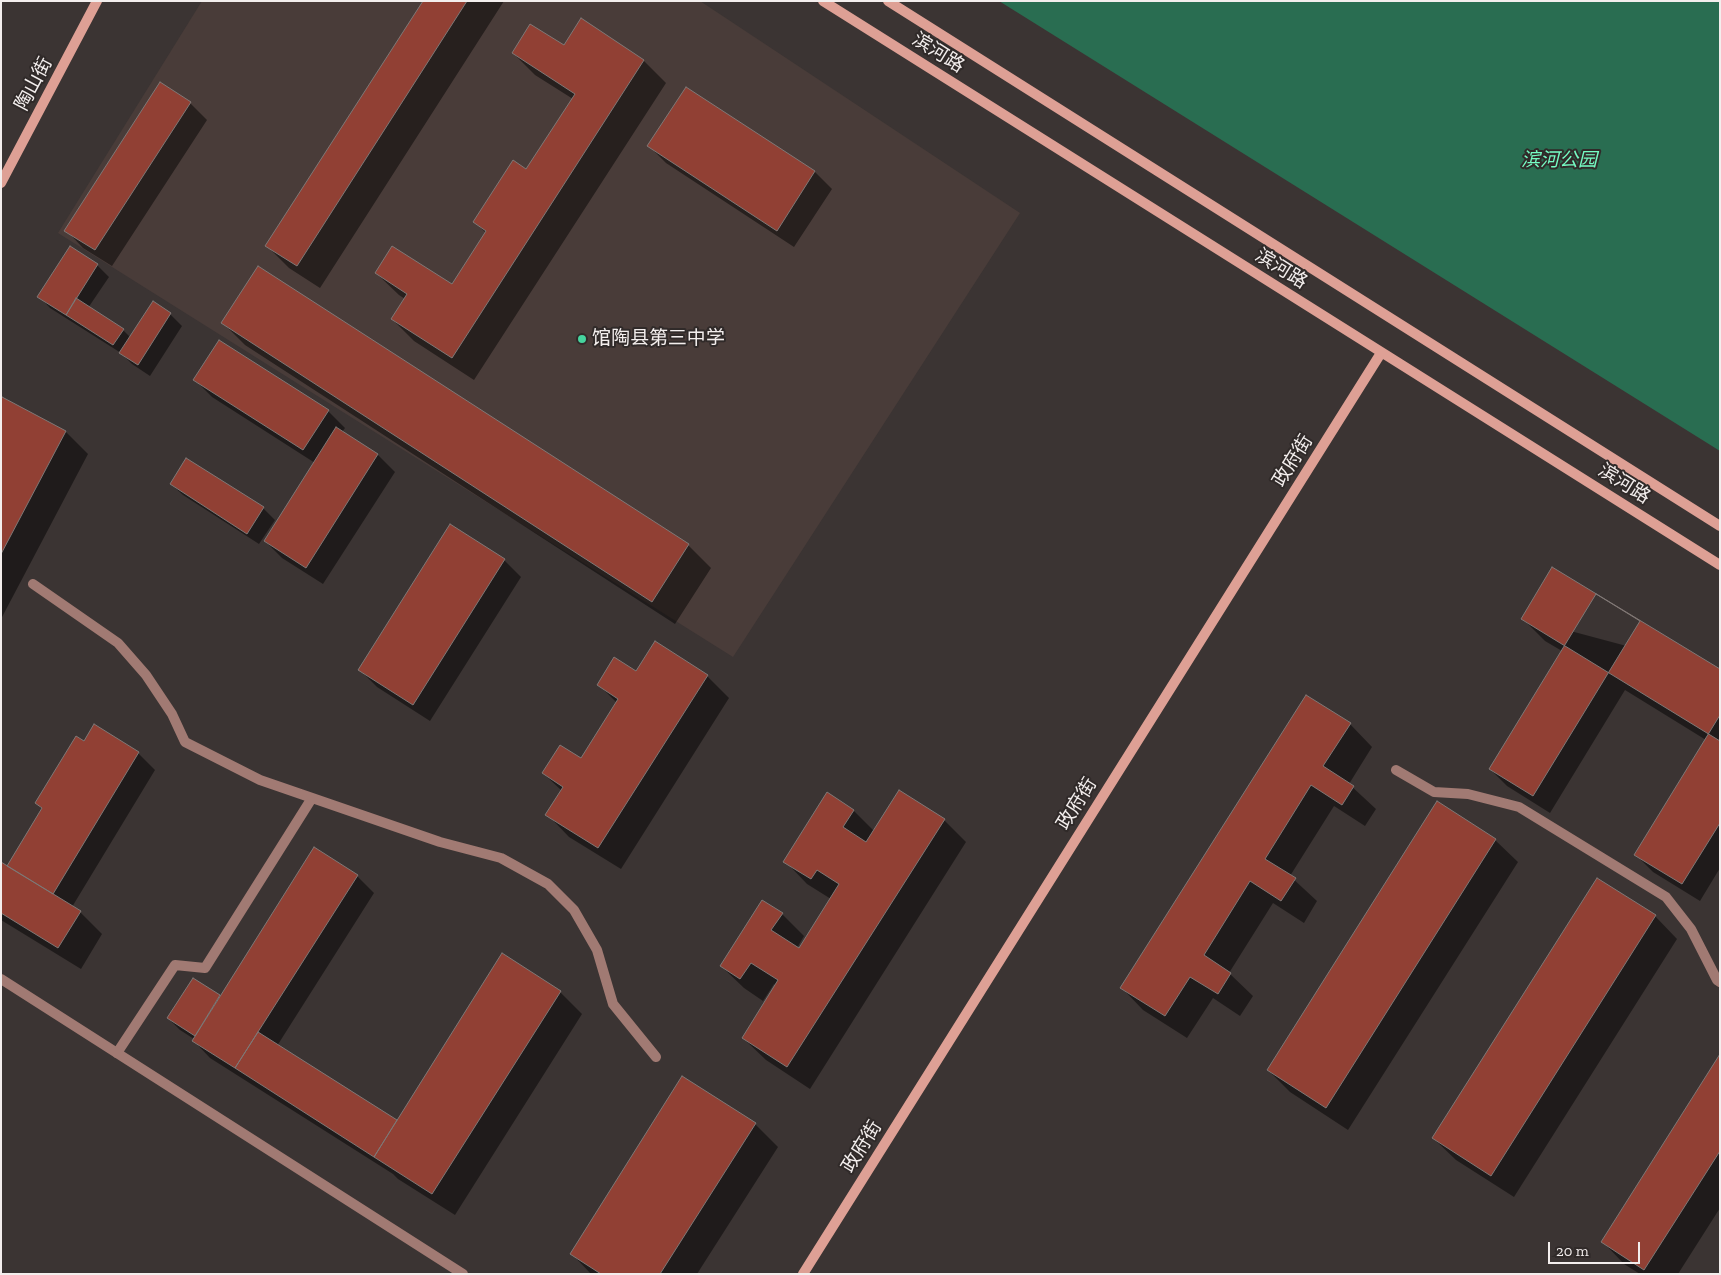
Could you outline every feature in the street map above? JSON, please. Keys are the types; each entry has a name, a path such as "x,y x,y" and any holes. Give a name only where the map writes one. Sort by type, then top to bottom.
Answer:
{"street":[{"name":"陶山街","path":"1,183 97,1"},
{"name":"滨河路","path":"823,1 1720,565"},
{"name":"滨河路","path":"888,1 1720,526"},
{"name":"政府街","path":"803,1274 1381,353"},
{"path":"33,584 118,643 146,675 172,714 185,742 260,780 440,842 501,858 548,884 574,910 597,950 613,1004 656,1057"},
{"path":"1396,770 1434,792 1468,794 1519,807 1666,897 1691,929 1717,980 1720,982"},
{"path":"117,1053 175,965 205,968 312,798"},
{"path":"1,979 463,1274"}],"shaded area":[{"name":"馆陶县第三中学","path":"202,1 700,1 1020,213 733,657 58,233"}],"green space":[{"name":"滨河公园","path":"999,1 1720,1 1720,451"}],"building":[{"path":"423,1 467,1 297,266 265,246"},
{"path":"581,18 644,60 452,358 391,319 407,294 375,273 392,246 452,284 486,231 473,222 513,160 526,169 575,94 512,53 530,24 564,45"},
{"path":"160,82 191,102 95,250 64,231"},
{"path":"686,87 815,171 777,231 647,146"},
{"path":"70,246 98,264 66,315 37,297"},
{"path":"258,266 689,544 652,602 221,323"},
{"path":"76,298 124,329 113,345 66,315"},
{"path":"153,301 171,313 138,365 119,353"},
{"path":"219,340 329,410 303,450 193,380"},
{"path":"2,397 66,431 1,554 1,399"},
{"path":"336,427 378,454 306,568 264,541"},
{"path":"186,458 264,507 247,534 170,484"},
{"path":"450,524 505,559 413,705 358,670"},
{"path":"1552,567 1720,669 1720,741 1521,619"},
{"path":"1596,594 1640,621 1533,796 1489,769"},
{"path":"655,641 708,675 598,848 545,815 563,787 542,773 560,745 581,758 618,699 597,685 614,657 636,671"},
{"path":"1306,695 1351,723 1323,766 1354,786 1342,805 1311,785 1265,859 1296,878 1281,901 1250,881 1204,955 1231,973 1218,994 1190,977 1165,1016 1120,988"},
{"path":"1720,715 1720,823 1682,884 1634,855"},
{"path":"94,724 139,752 53,894 7,866 42,808 35,803 76,736 84,741"},
{"path":"899,790 945,819 787,1067 742,1038 778,980 751,963 740,979 720,966 762,900 783,913 771,930 799,948 839,884 817,870 811,879 783,862 827,792 854,810 843,827 866,842"},
{"path":"1437,801 1496,839 1326,1108 1267,1070"},
{"path":"314,847 358,875 235,1068 192,1041"},
{"path":"1,862 81,911 58,948 1,913"},
{"path":"1597,878 1656,915 1491,1176 1432,1138"},
{"path":"502,953 561,991 432,1194 374,1157"},
{"path":"193,978 220,995 195,1036 167,1018"},
{"path":"258,1032 397,1120 374,1157 235,1068"},
{"path":"1720,1054 1720,1151 1644,1270 1601,1242"},
{"path":"682,1076 756,1123 660,1274 601,1274 570,1254"}],"place":[{"name":"馆陶县第三中学","path":"582,339"}]}
